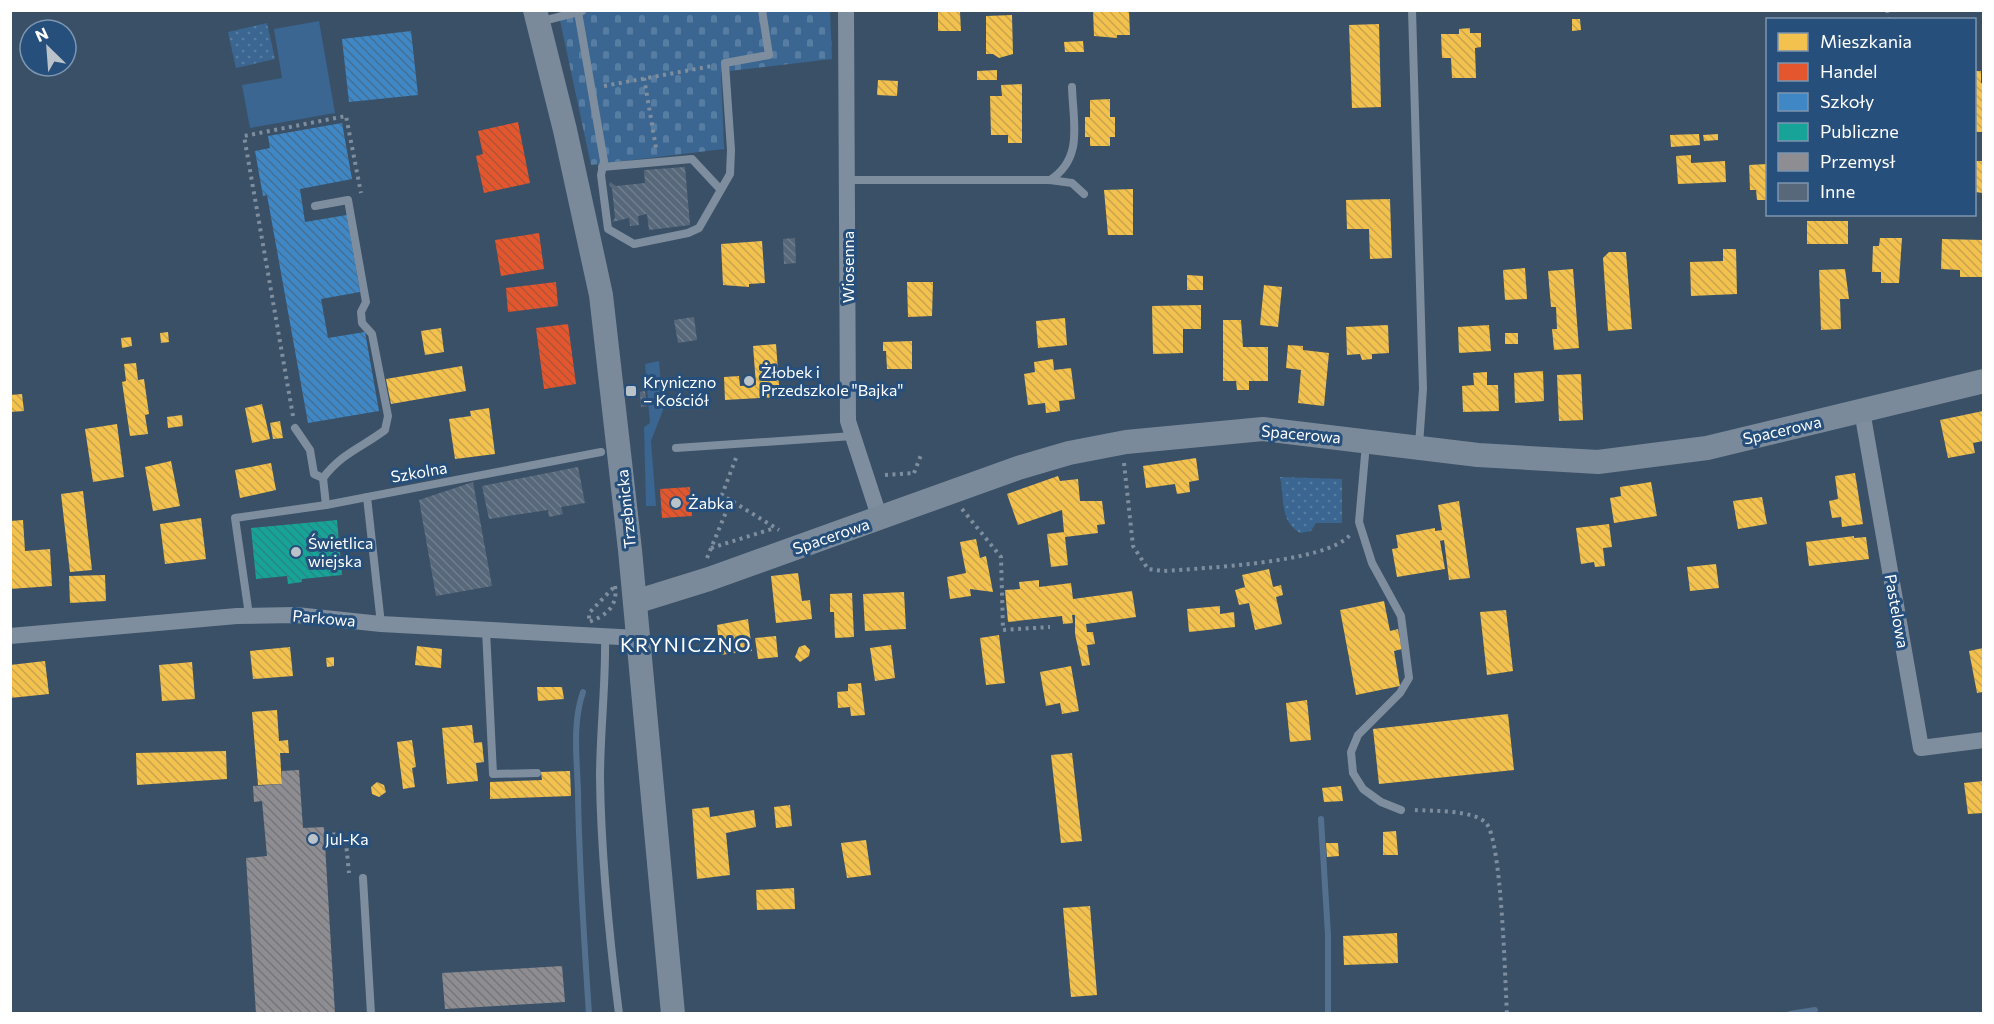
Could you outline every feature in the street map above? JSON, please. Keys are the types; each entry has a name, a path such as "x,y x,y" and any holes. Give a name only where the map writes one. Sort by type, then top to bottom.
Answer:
{"street":[{"name":"Wiosenna","path":"846,10 848,421 880,519"},
{"name":"Trzebnicka","path":"537,16 601,295 635,602 673,1014"},
{"name":"Spacerowa","path":"635,602 687,587 880,519 950,491 1069,453 1122,443 1263,429 1478,455 1598,462 1707,448 1983,381"},
{"name":"Pastelowa","path":"1862,411 1921,748 1983,740"},
{"name":"Parkowa","path":"10,636 249,615 296,615 381,624 638,638"}],"lane":[{"path":"537,16 580,11 604,161 601,175 609,229 634,244 688,233 699,228 730,174 731,150 725,63 769,55 762,10"},
{"path":"1412,10 1423,389 1419,448"},
{"path":"1050,180 1065,170 1074,152 1072,87"},
{"path":"602,167 692,159 720,189"},
{"path":"847,180 1050,180 1072,183 1084,194"},
{"path":"315,206 348,200 366,302 361,312 362,323 372,334 388,416 385,430 366,444 340,457 323,478 326,505"},
{"path":"295,428 310,450 314,474 323,478"},
{"path":"676,448 853,436"},
{"path":"1366,440 1359,522 1372,563 1401,616 1408,678 1400,693 1358,735 1351,752 1353,773 1363,789 1381,802 1401,810"},
{"name":"Szkolna","path":"249,615 236,518 326,505 601,452"},
{"path":"367,497 381,624"},
{"path":"486,630 493,774 537,773"},
{"path":"605,636 606,693 600,776 605,907 620,1014"},
{"path":"363,878 371,1014"}],"path":[{"path":"592,89 725,63"},
{"path":"644,78 659,162"},
{"path":"295,428 244,136 346,116 362,198 348,200"},
{"path":"1122,443 1133,546 1148,569 1164,571 1297,558 1331,549 1348,538 1359,522"},
{"path":"877,475 914,473 921,455"},
{"path":"736,458 722,495 783,532"},
{"path":"950,491 979,533 1001,557 1003,630 1050,627"},
{"path":"704,567 731,500"},
{"path":"711,548 775,527"},
{"path":"615,586 616,599 610,610 589,622 589,613 615,586"},
{"path":"1401,810 1477,817 1486,824 1493,837 1501,909 1507,1014"},
{"path":"325,835 337,834 346,843 349,873"}],"green space":[{"path":"558,11 830,11 832,59 721,72 724,149 591,165"},
{"path":"319,21 335,113 250,128 242,85 282,78 274,29"},
{"path":"267,23 275,59 236,68 228,32"},
{"path":"659,361 663,410 651,441 656,506 646,506 644,427 650,423 645,364"},
{"path":"1280,477 1342,479 1342,523 1316,523 1311,531 1300,533 1293,528 1284,508"}],"building: Mieszkania":[{"path":"1093,10 1129,10 1130,35 1117,35 1117,38 1094,36"},
{"path":"938,12 960,12 961,31 938,31"},
{"path":"1012,15 1013,54 999,58 993,54 986,54 986,16"},
{"path":"1572,19 1580,19 1581,30 1572,31"},
{"path":"1379,24 1381,107 1352,108 1349,25"},
{"path":"1470,28 1470,33 1481,33 1481,47 1475,48 1476,78 1452,78 1451,58 1442,58 1441,34 1459,34 1459,29"},
{"path":"1083,41 1084,52 1065,52 1064,42"},
{"path":"997,70 997,80 977,80 977,71"},
{"path":"1976,71 1981,71 1981,83 1983,83 1983,132 1976,132"},
{"path":"878,80 898,81 897,96 877,95"},
{"path":"1022,84 1022,143 1008,143 1008,135 991,135 990,96 1002,96 1001,85"},
{"path":"1110,99 1110,117 1115,117 1115,137 1110,137 1110,146 1090,146 1090,137 1085,137 1085,117 1090,117 1090,100"},
{"path":"1699,134 1700,145 1671,147 1670,135"},
{"path":"1718,134 1718,140 1704,141 1703,135"},
{"path":"1691,155 1691,163 1725,161 1726,182 1678,184 1676,156"},
{"path":"1976,161 1983,161 1983,193 1976,192"},
{"path":"1766,164 1766,200 1757,200 1756,190 1750,190 1749,165"},
{"path":"1133,189 1133,235 1108,235 1104,190"},
{"path":"1390,199 1392,258 1370,259 1369,229 1347,229 1346,200"},
{"path":"1807,221 1848,221 1848,244 1807,244"},
{"path":"1880,238 1902,238 1899,283 1881,283 1881,272 1872,272 1873,246 1879,246"},
{"path":"1942,239 1983,240 1983,277 1960,277 1960,270 1941,269"},
{"path":"762,241 765,283 749,284 749,287 723,285 721,244"},
{"path":"1723,249 1736,249 1737,294 1691,296 1690,262 1723,261"},
{"path":"1609,252 1626,252 1632,329 1608,331 1603,258"},
{"path":"1525,268 1527,299 1505,300 1503,270"},
{"path":"1573,269 1579,348 1554,350 1552,329 1557,329 1556,307 1551,307 1548,271"},
{"path":"1845,269 1849,299 1840,299 1841,329 1821,330 1819,270"},
{"path":"1187,275 1203,276 1203,290 1187,290"},
{"path":"907,282 933,282 932,316 908,317"},
{"path":"1264,285 1282,287 1278,327 1260,325"},
{"path":"1201,305 1201,329 1183,329 1183,353 1153,354 1152,306"},
{"path":"1065,318 1067,345 1038,348 1036,321"},
{"path":"1223,320 1241,320 1243,347 1268,347 1268,381 1249,381 1249,390 1237,390 1236,381 1223,381"},
{"path":"1388,325 1389,353 1372,354 1372,359 1362,360 1360,354 1347,355 1346,327"},
{"path":"1489,325 1491,351 1459,353 1458,327"},
{"path":"441,328 444,352 425,355 421,331"},
{"path":"168,332 169,342 161,343 160,333"},
{"path":"1505,333 1518,333 1518,344 1505,344"},
{"path":"131,337 132,346 122,348 121,338"},
{"path":"912,341 912,369 887,369 883,342"},
{"path":"776,344 780,397 725,400 724,377 739,376 740,386 756,385 753,346"},
{"path":"1288,345 1303,346 1303,350 1329,353 1324,406 1298,403 1301,370 1286,368"},
{"path":"1053,359 1054,370 1071,368 1075,399 1059,401 1060,411 1046,413 1045,403 1028,405 1024,374 1035,372 1034,362"},
{"path":"136,363 138,380 144,379 149,414 145,415 148,434 130,436 122,382 126,381 124,364"},
{"path":"462,366 466,391 391,404 386,379"},
{"path":"1543,371 1544,401 1515,403 1514,373"},
{"path":"1487,372 1487,385 1498,385 1499,411 1463,412 1462,386 1474,385 1473,373"},
{"path":"1581,374 1583,420 1559,421 1557,375"},
{"path":"22,394 24,411 10,412 10,395"},
{"path":"262,404 270,439 252,443 245,408"},
{"path":"489,408 495,454 455,459 449,419 471,416 470,411"},
{"path":"1983,411 1983,441 1973,443 1975,453 1948,458 1940,420"},
{"path":"182,415 183,426 168,428 167,417"},
{"path":"280,421 283,438 273,439 270,423"},
{"path":"117,424 124,477 93,482 85,429"},
{"path":"1196,458 1199,480 1189,482 1190,492 1177,494 1175,484 1146,488 1143,466"},
{"path":"171,461 180,506 153,511 145,467"},
{"path":"271,463 276,490 240,498 235,470"},
{"path":"1855,473 1863,524 1842,527 1841,517 1832,518 1829,501 1838,499 1835,476"},
{"path":"1058,476 1060,481 1078,479 1080,501 1102,501 1105,524 1097,525 1098,533 1065,537 1068,565 1051,567 1047,534 1064,532 1062,510 1018,525 1007,494"},
{"path":"1651,482 1657,516 1614,523 1610,498 1621,496 1620,487"},
{"path":"83,491 92,570 70,572 61,494"},
{"path":"1762,497 1767,524 1738,529 1733,501"},
{"path":"1459,501 1470,578 1449,580 1444,540 1440,541 1445,569 1397,577 1392,549 1398,548 1396,535 1435,528 1435,531 1442,530 1438,505"},
{"path":"201,518 206,559 165,564 160,524"},
{"path":"23,520 25,551 50,549 52,586 10,589 10,521"},
{"path":"1609,524 1612,547 1603,548 1605,566 1595,567 1594,562 1581,564 1576,528"},
{"path":"1854,536 1854,538 1866,537 1869,559 1809,566 1806,542"},
{"path":"976,539 980,558 986,556 993,592 970,589 971,596 950,599 947,577 966,573 960,542"},
{"path":"1716,564 1719,588 1690,591 1687,567"},
{"path":"1269,569 1273,587 1281,585 1283,595 1276,597 1282,624 1255,630 1249,603 1239,605 1235,590 1245,587 1242,575"},
{"path":"798,573 802,601 810,600 812,619 776,623 771,576"},
{"path":"105,575 106,601 70,603 69,576"},
{"path":"1039,580 1039,587 1071,583 1073,599 1132,591 1136,617 1086,624 1087,632 1093,632 1095,644 1087,645 1090,665 1082,666 1075,634 1075,615 1072,615 1073,623 1063,624 1062,616 1008,622 1005,590 1020,589 1019,582"},
{"path":"904,592 906,629 865,631 863,594"},
{"path":"852,593 854,637 835,638 834,612 830,612 830,594"},
{"path":"1384,601 1390,631 1398,629 1402,649 1394,651 1400,686 1356,695 1340,610"},
{"path":"1220,606 1220,614 1234,612 1235,627 1189,632 1187,609"},
{"path":"1506,610 1513,671 1487,675 1480,612"},
{"path":"748,619 752,651 720,655 717,625"},
{"path":"999,635 1005,683 986,685 980,638"},
{"path":"776,636 778,657 758,659 755,638"},
{"path":"805,645 810,650 809,656 800,662 795,657 799,647"},
{"path":"891,645 895,678 875,681 870,648"},
{"path":"417,646 442,649 441,668 415,665"},
{"path":"290,647 293,676 253,679 250,651"},
{"path":"1983,648 1983,692 1977,693 1969,651"},
{"path":"334,657 334,666 327,667 326,658"},
{"path":"45,661 49,694 10,698 10,665"},
{"path":"192,662 195,699 162,701 159,665"},
{"path":"1071,666 1079,711 1062,714 1060,703 1046,706 1040,672"},
{"path":"861,683 865,715 851,716 850,707 838,708 837,692 848,691 848,684"},
{"path":"537,687 562,687 564,699 538,701"},
{"path":"1307,700 1311,740 1290,742 1286,703"},
{"path":"277,710 279,741 288,740 289,753 280,753 282,784 258,785 252,712"},
{"path":"1508,714 1514,770 1379,784 1373,729"},
{"path":"472,725 474,743 482,742 484,762 476,763 478,781 447,784 442,728"},
{"path":"412,740 416,767 412,768 415,787 403,789 397,742"},
{"path":"226,751 227,779 137,785 136,753"},
{"path":"1072,753 1082,841 1061,843 1051,755"},
{"path":"570,771 571,796 490,799 490,782 542,780 541,772"},
{"path":"1983,781 1983,813 1968,814 1964,783"},
{"path":"377,782 384,785 386,792 379,797 372,794 371,787"},
{"path":"1341,786 1343,801 1324,802 1322,788"},
{"path":"790,805 792,826 776,828 774,807"},
{"path":"709,807 710,817 754,810 756,827 726,833 730,875 697,879 692,809"},
{"path":"1396,831 1398,855 1383,855 1383,832"},
{"path":"866,840 871,875 847,878 841,843"},
{"path":"1326,843 1338,843 1339,856 1327,857"},
{"path":"794,888 795,909 757,910 756,890"},
{"path":"1090,906 1097,995 1071,997 1063,908"},
{"path":"1397,933 1398,963 1344,965 1343,936"}],"building: Handel":[{"path":"518,122 530,183 484,193 476,156 483,154 478,131"},
{"path":"539,233 544,269 501,276 495,240"},
{"path":"556,282 558,306 508,312 506,288"},
{"path":"568,324 576,384 544,389 536,328"},
{"path":"690,487 692,516 662,518 660,489"}],"building: Szkoły":[{"path":"411,31 418,95 349,102 342,39"},
{"path":"342,123 352,179 300,189 305,222 347,215 360,292 321,299 328,338 365,332 379,411 308,423 267,195 263,196 255,151 270,148 268,136"}],"building: Publiczne":[{"name":"Świetlica wiejska","path":"337,520 342,575 302,579 302,582 288,584 287,576 256,579 251,528"}],"building: Przemysł":[{"path":"299,770 303,828 324,827 335,1014 256,1014 246,858 267,856 262,801 254,802 253,786 282,784 282,771"},
{"path":"562,966 565,1002 445,1009 442,973"}],"building: Inne":[{"path":"685,167 690,225 649,230 647,214 638,216 639,225 630,226 629,218 612,222 615,218 610,182 616,186 645,183 644,170"},
{"path":"795,238 796,263 784,264 783,239"},
{"path":"694,317 697,340 678,343 674,320"},
{"path":"645,391 647,406 641,407 640,392"},
{"path":"578,467 585,503 561,507 563,514 549,517 548,510 489,519 482,486"},
{"path":"473,482 492,586 436,596 419,500"}],"waterway":[{"path":"583,692 577,716 576,742 589,1014"},
{"path":"1321,819 1328,935 1328,1014"},
{"path":"1790,1014 1815,1010"}],"place":[{"name":"Żłobek i Przedszkole \"Bajka\"","path":"749,381"},
{"name":"Kryniczno – Kościół","path":"631,391"},
{"name":"Żabka","path":"676,503"},
{"name":"Świetlica wiejska","path":"296,552"},
{"name":"Jul-Ka","path":"313,839"}],"district":[{"name":"KRYNICZNO","path":"686,645"}]}
